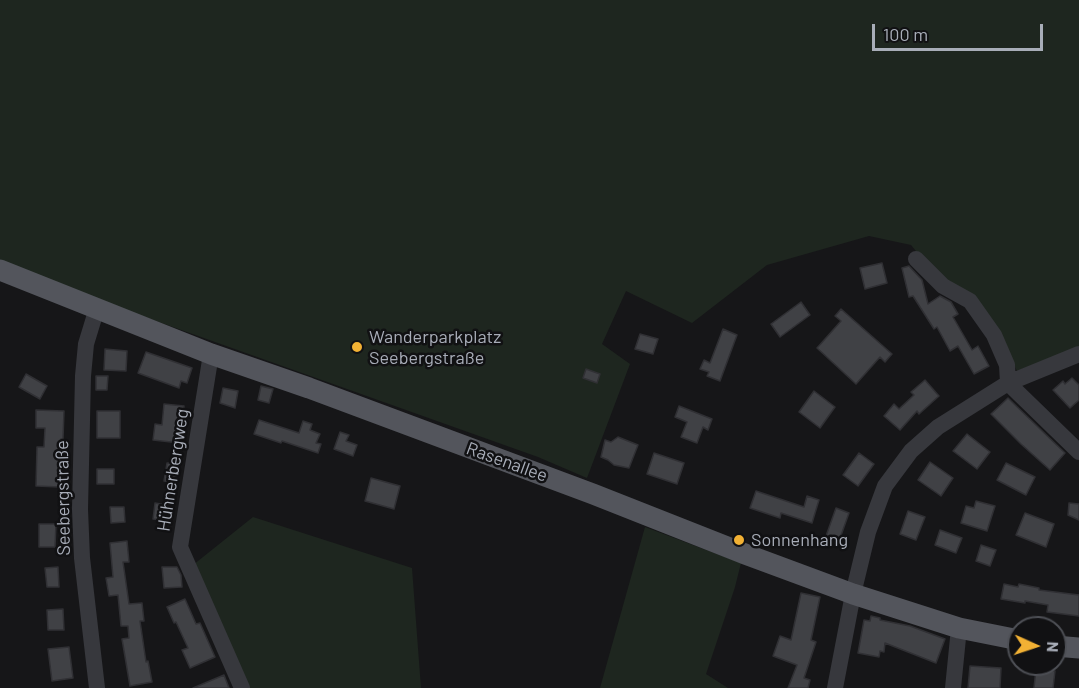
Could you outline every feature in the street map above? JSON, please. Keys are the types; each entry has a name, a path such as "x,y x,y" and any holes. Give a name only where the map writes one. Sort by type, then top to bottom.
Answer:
{"main road":[{"name":"Rasenallee","path":"0,270 211,354 593,494 853,594 959,628 1007,638"}],"street":[{"path":"916,259 943,286 970,301 994,335 1007,365 1008,383 1079,452"},
{"name":"Seebergstraße","path":"97,308 86,344 83,376 80,509 82,558 97,688"},
{"name":"Hühnerbergweg","path":"211,354 180,547 242,688"},
{"path":"835,688 853,594 868,532 885,486 911,451 938,428 1008,383 1079,354"},
{"path":"953,688 959,628"}],"shaded area":[{"path":"0,0 1079,0 1079,348 1017,371 1005,346 928,266 911,245 869,236 767,265 692,323 626,291 602,344 630,364 587,478 538,457 142,316 0,261"},
{"path":"253,517 412,568 421,688 247,688 193,565"},
{"path":"645,527 741,563 706,674 728,688 600,688"}],"building":[{"path":"882,263 887,283 865,289 860,268"},
{"path":"909,266 922,280 928,304 940,296 951,302 958,314 953,317 972,350 978,346 989,366 974,374 958,346 950,351 937,327 934,329 913,296 909,297 902,268"},
{"path":"801,302 810,315 780,337 771,324"},
{"path":"841,309 892,354 885,362 880,357 856,384 817,348 841,321 835,316"},
{"path":"723,329 737,335 720,381 707,376 709,372 700,369 704,360 710,363"},
{"path":"640,334 658,339 653,354 635,349"},
{"path":"105,349 127,351 126,371 104,370"},
{"path":"146,352 192,368 187,383 181,381 179,388 138,373"},
{"path":"586,369 600,374 597,383 583,378"},
{"path":"26,374 47,386 40,399 19,387"},
{"path":"96,376 108,376 107,390 96,390"},
{"path":"1072,378 1079,385 1079,400 1070,408 1053,390 1063,381 1065,384"},
{"path":"925,380 939,396 919,414 917,411 900,430 884,416 894,404 899,409 914,395 911,392"},
{"path":"261,386 273,389 269,403 258,400"},
{"path":"223,388 238,391 235,408 220,403"},
{"path":"814,391 835,407 820,428 799,412"},
{"path":"1008,398 1065,453 1050,470 991,414"},
{"path":"164,404 184,406 180,443 153,440 155,424 162,425"},
{"path":"679,406 712,419 708,430 703,427 697,443 681,437 687,422 675,417"},
{"path":"36,410 64,411 60,487 36,486 37,447 44,447 45,428 36,428"},
{"path":"97,411 120,411 120,438 97,438"},
{"path":"259,420 299,433 303,421 312,424 310,430 320,434 316,443 321,444 318,453 254,434"},
{"path":"340,432 349,435 346,441 357,445 353,456 334,449"},
{"path":"967,434 990,452 977,469 953,451"},
{"path":"618,437 638,445 629,468 614,465 601,457 605,440 611,442"},
{"path":"654,453 684,463 677,484 647,474"},
{"path":"859,453 874,464 858,486 843,475"},
{"path":"930,462 953,478 941,496 918,480"},
{"path":"167,463 178,464 175,483 164,481"},
{"path":"1006,463 1035,477 1026,495 997,480"},
{"path":"97,469 114,469 114,484 97,484"},
{"path":"371,478 400,486 394,509 365,501"},
{"path":"756,491 804,507 807,496 819,500 812,523 781,513 780,518 750,508"},
{"path":"976,501 995,506 987,531 961,523 966,506 974,508"},
{"path":"155,503 172,506 169,521 153,519"},
{"path":"1069,503 1079,504 1079,520 1068,515"},
{"path":"110,507 124,507 125,522 111,523"},
{"path":"836,508 849,513 839,541 826,536"},
{"path":"908,511 925,517 916,540 900,534"},
{"path":"1025,513 1054,524 1046,547 1016,535"},
{"path":"39,524 56,524 55,547 39,547"},
{"path":"940,530 962,538 956,553 935,545"},
{"path":"127,541 129,562 123,562 129,604 142,603 144,621 140,621 146,662 148,661 152,682 130,686 122,639 129,638 128,626 121,626 118,595 109,596 106,578 113,577 110,543"},
{"path":"981,545 996,550 990,566 976,561"},
{"path":"58,567 59,587 47,587 45,568"},
{"path":"162,567 177,567 181,575 182,587 164,588"},
{"path":"1004,584 1018,587 1019,584 1039,588 1039,590 1079,595 1079,616 1047,612 1048,605 1001,599"},
{"path":"801,593 820,597 811,640 816,642 804,678 810,680 808,688 788,688 797,665 773,656 780,636 791,640"},
{"path":"185,599 196,624 200,623 215,657 190,668 182,650 188,648 167,607"},
{"path":"63,609 64,630 48,630 47,610"},
{"path":"871,616 910,626 945,639 936,663 885,643 884,652 880,651 879,657 858,653 864,620 870,621"},
{"path":"69,647 73,678 52,681 48,649"},
{"path":"970,666 1001,668 1000,688 968,688"},
{"path":"224,675 229,688 193,688"},
{"path":"1035,676 1054,676 1053,688 1034,688"}],"place":[{"name":"Wanderparkplatz Seebergstraße","path":"357,347"},
{"name":"Sonnenhang","path":"739,540"}]}
